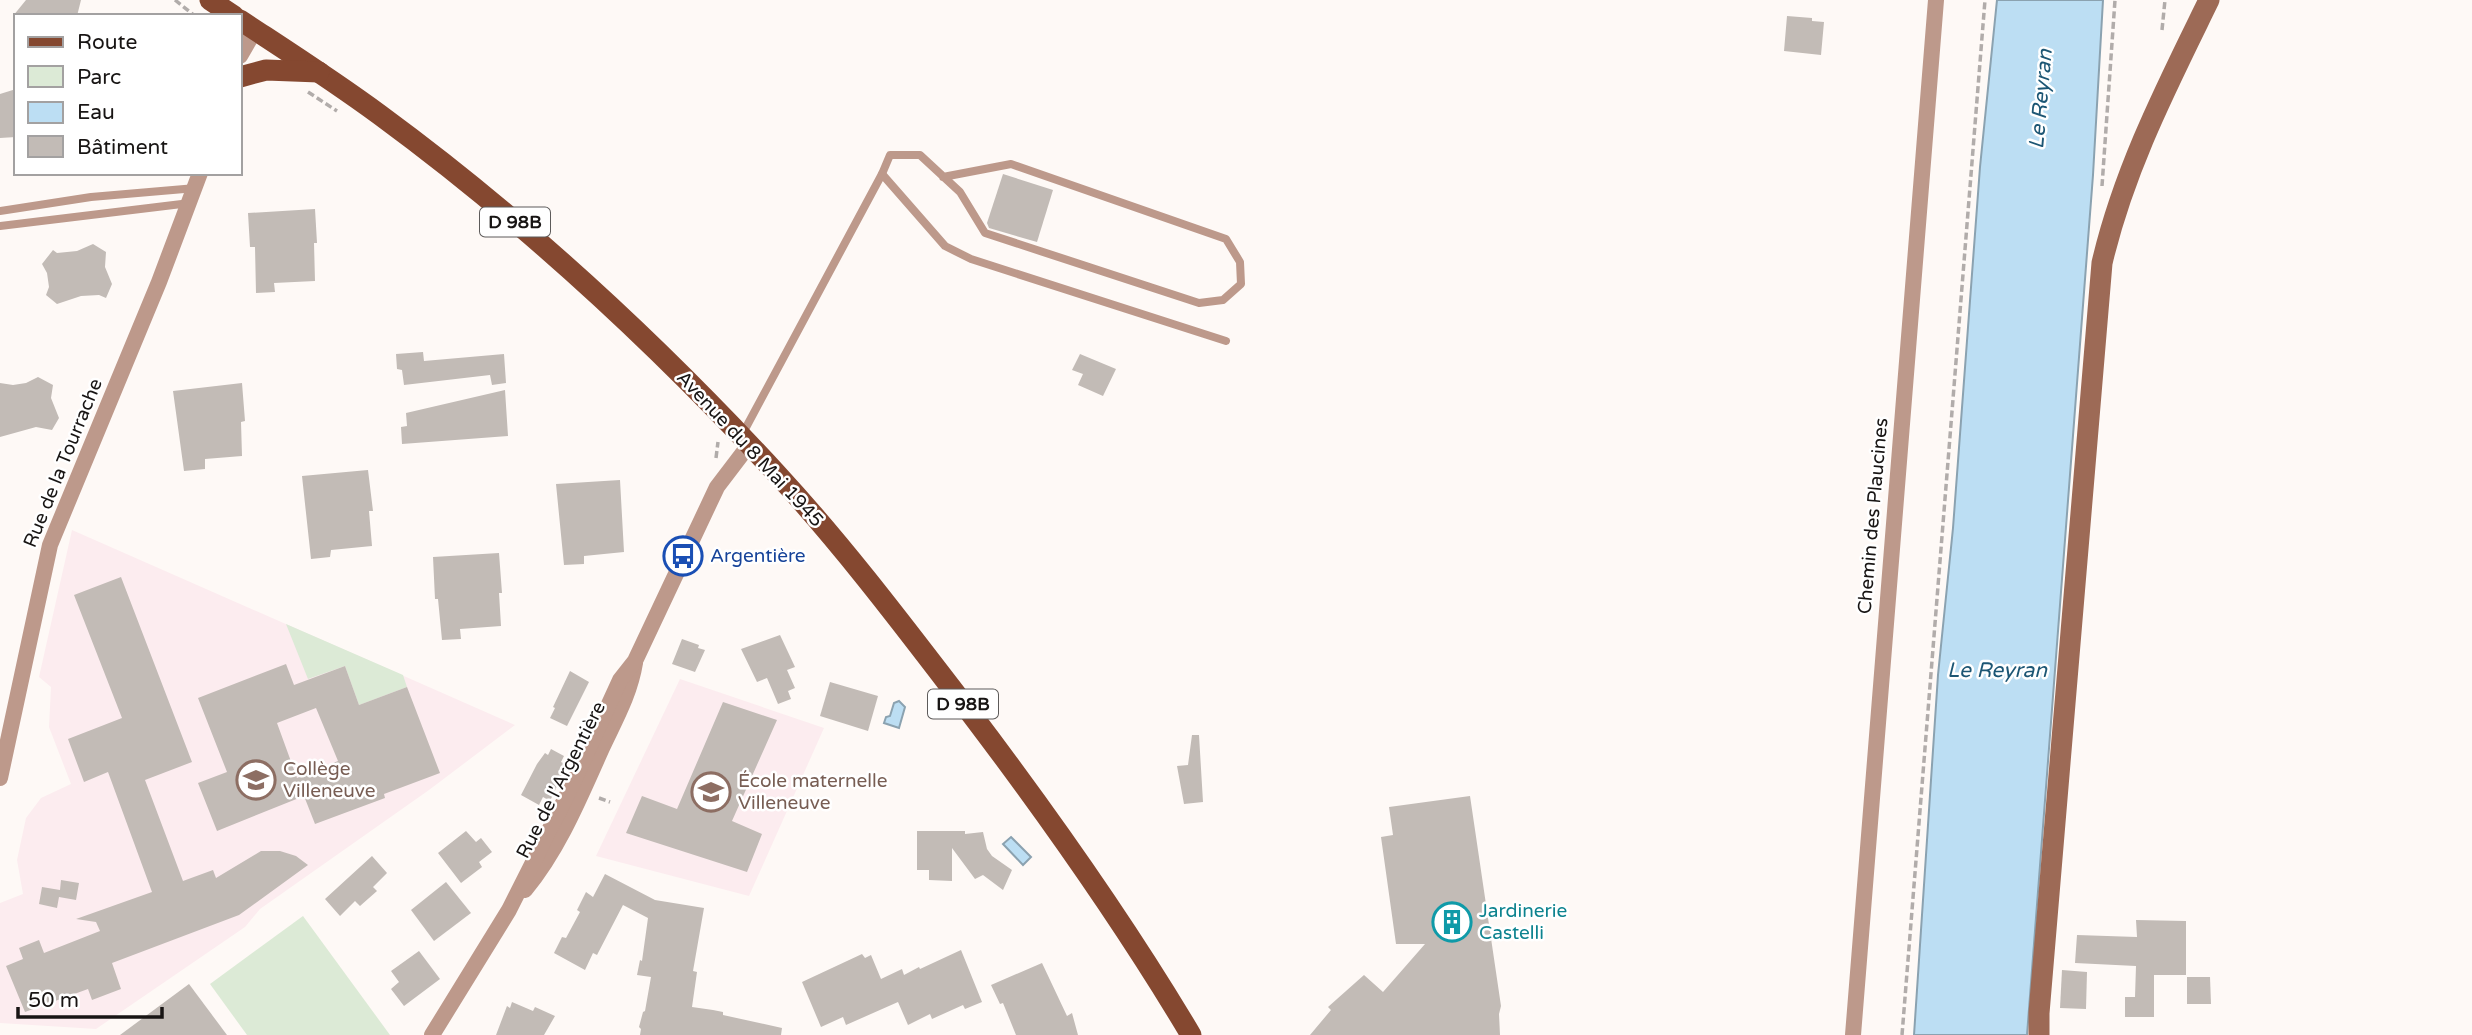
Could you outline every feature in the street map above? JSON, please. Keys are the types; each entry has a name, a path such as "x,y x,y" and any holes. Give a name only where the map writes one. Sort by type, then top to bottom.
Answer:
{"main road":[{"path":"210,0 231,14"},
{"path":"2039,1035 2102,263 2112,220 2146,128 2209,0"},
{"name":"Avenue du 8 Mai 1945","path":"247,25 381,116 505,213 681,374 745,441 876,589 1024,784 1157,978 1191,1035"},
{"path":"242,76 266,70 319,72"},
{"name":"Avenue du 8 Mai 1945","path":"1157,978 1203,1035"}],"street":[{"name":"Chemin des Plaucines","path":"1853,1035 1936,0"},
{"path":"242,47 247,25"},
{"name":"Rue de la Tourrache","path":"0,778 50,545 195,188"},
{"name":"Rue de l'Argentière","path":"432,1035 509,910 571,788 620,680 635,661 716,487 745,441"}],"lane":[{"path":"745,441 890,155 920,155 943,177 960,191 985,233 1199,303 1223,300 1241,284 1240,262 1226,239 1011,164 943,177"},
{"path":"882,174 945,246 971,260 1226,341"},
{"path":"0,211 91,197 195,188"},
{"path":"0,226 195,188"}],"path":[{"path":"175,0 192,14"},
{"path":"1902,1035 1985,0"},
{"path":"2102,190 2115,0"},
{"path":"2162,30 2165,0"},
{"path":"306,90 344,114"},
{"path":"714,466 718,449 717,438"}],"shaded area":[{"name":"Collège Villeneuve","path":"72,530 515,725 429,790 260,909 245,927 96,1029 0,1023 0,903 23,894 17,860 26,818 41,798 71,784 49,727 51,687 39,677"},
{"name":"École maternelle Villeneuve","path":"680,679 824,728 749,896 596,856"}],"green space":[{"path":"286,624 403,675 407,687 359,705 345,666 308,679"},
{"path":"303,916 390,1035 247,1035 210,984"}],"water":[{"name":"Le Reyran","path":"1997,0 2103,0 2093,175 2027,1035 1914,1035 1938,675 1953,528 1980,167"},
{"path":"899,701 905,707 899,728 884,723 886,717 890,716 894,703"},
{"path":"1011,837 1031,857 1023,865 1003,844"}],"building":[{"path":"26,0 81,0 78,14 15,14"},
{"path":"1787,16 1824,22 1821,55 1784,51"},
{"path":"14,90 14,137 0,138 0,94"},
{"path":"1003,174 1053,190 1037,242 989,228 987,223"},
{"path":"315,209 315,281 274,283 275,292 256,293 255,247 250,247 248,213"},
{"path":"93,244 106,252 105,267 112,284 106,298 99,295 81,296 57,304 46,295 49,287 47,273 42,264 53,250 57,253 77,251"},
{"path":"423,352 424,361 504,354 506,383 492,385 490,375 404,385 402,370 397,369 396,354"},
{"path":"1080,354 1116,369 1103,396 1078,385 1083,374 1072,370"},
{"path":"38,377 53,385 51,398 59,418 52,430 36,427 0,437 0,383 26,383"},
{"path":"242,383 245,421 241,422 242,456 205,459 205,469 184,471 173,391"},
{"path":"505,390 508,436 402,444 401,427 407,426 406,413"},
{"path":"368,470 373,511 369,511 372,546 331,550 330,557 311,559 302,476"},
{"path":"620,480 624,552 584,556 584,564 564,565 556,484"},
{"path":"499,553 501,626 460,629 461,639 442,640 438,599 435,599 433,557"},
{"path":"121,577 192,762 145,780 183,881 213,870 216,878 261,851 280,851 296,856 308,865 239,915 112,963 121,989 92,1000 88,989 25,1012 6,966 23,959 19,948 39,940 44,953 100,931 96,922 76,919 152,892 108,772 84,782 68,739 122,718 74,595"},
{"path":"780,635 795,667 787,670 795,688 788,691 791,699 778,704 767,678 757,682 741,649"},
{"path":"682,639 705,650 695,672 672,664"},
{"path":"286,664 294,685 345,666 359,705 407,687 440,773 384,794 385,798 315,824 304,796 217,831 198,783 227,772 198,698","holes":["316,708 338,761 297,778 277,723"]},
{"path":"570,671 589,682 567,726 550,718"},
{"path":"830,682 878,696 868,731 820,716"},
{"path":"723,702 777,720 732,821 762,834 747,872 626,833 642,796 677,809"},
{"path":"1192,735 1199,735 1203,802 1184,804 1177,766 1188,765"},
{"path":"551,749 564,756 561,762 567,765 550,801 543,797 539,805 521,795 537,764"},
{"name":"Jardinerie Castelli","path":"1470,796 1501,1006 1500,1035 1310,1035 1331,1010 1328,1007 1364,975 1383,992 1425,944 1396,944 1381,837 1393,835 1389,807"},
{"path":"466,831 476,842 481,838 492,852 479,862 482,867 461,883 438,853"},
{"path":"917,831 965,831 965,834 983,832 987,849 992,856 1012,870 1003,890 983,875 975,879 952,848 952,881 929,880 929,870 917,870"},
{"path":"372,856 387,873 373,887 377,891 360,906 355,901 340,916 325,899"},
{"path":"605,874 655,900 704,908 693,971 697,972 692,1007 723,1012 723,1015 782,1028 781,1035 640,1035 639,1027 645,1011 651,977 637,975 640,960 642,961 648,918 623,905 597,955 593,953 585,970 554,953 562,937 566,938 580,912 577,910 586,892 593,897"},
{"path":"61,880 79,883 76,900 59,897 57,908 39,904 42,887 60,890"},
{"path":"446,882 471,913 434,941 411,910"},
{"path":"2136,920 2186,921 2186,975 2154,975 2154,1017 2125,1017 2125,997 2135,997 2136,966 2075,963 2077,935 2137,937"},
{"path":"961,950 982,1002 965,1009 963,1005 932,1019 930,1014 908,1025 898,1002 846,1025 843,1017 821,1027 802,982 862,954 865,958 871,955 881,979 902,969 904,975"},
{"path":"419,951 440,979 404,1006 391,989 399,982 391,971"},
{"path":"1042,963 1067,1016 1072,1013 1078,1035 1016,1035 1003,1003 1000,1004 991,985"},
{"path":"2062,970 2087,972 2086,1009 2060,1008"},
{"path":"2187,977 2210,977 2211,1004 2187,1004"},
{"path":"189,984 227,1035 120,1035"},
{"path":"512,1002 533,1011 535,1007 555,1016 544,1035 496,1035 507,1006 510,1008"}],"place":[{"name":"Argentière","path":"683,556"},
{"name":"Collège Villeneuve","path":"256,780"},
{"name":"École maternelle Villeneuve","path":"711,792"},
{"name":"Jardinerie Castelli","path":"1452,922"}]}
